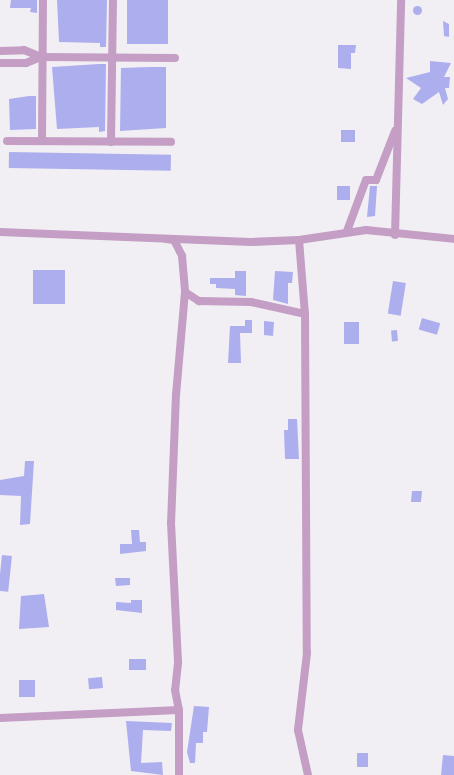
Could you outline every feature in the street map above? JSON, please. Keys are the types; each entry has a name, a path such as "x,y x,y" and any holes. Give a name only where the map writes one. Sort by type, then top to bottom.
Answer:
{"street":[{"path":"42,141 43,0"},
{"path":"111,142 113,0"},
{"path":"395,235 401,0"},
{"path":"0,51 24,50 41,57 175,58"},
{"path":"0,63 26,63 41,57"},
{"path":"347,231 366,180 376,180 383,166 397,124"},
{"path":"7,141 171,142"},
{"path":"0,232 166,239 299,240 347,231 454,239"},
{"path":"166,239 174,240 182,256 185,292 176,394 171,524 178,663 175,690 179,710 179,775"},
{"path":"299,240 305,314 307,653 298,730 308,775"},
{"path":"185,292 199,301 251,302 305,314"},
{"path":"0,718 179,710"}],"building":[{"path":"11,0 37,0 37,13 30,12 31,8 10,8"},
{"path":"57,0 107,0 106,47 100,47 100,43 59,42"},
{"path":"127,0 168,0 168,44 127,44"},
{"path":"417,5 422,10 417,15 412,10"},
{"path":"443,21 449,24 449,37 444,36"},
{"path":"338,45 356,45 355,53 351,53 351,69 338,68"},
{"path":"430,61 451,63 444,77 450,77 449,88 445,88 448,99 443,105 439,92 422,104 413,99 421,88 406,78 430,72"},
{"path":"106,64 105,131 99,132 99,127 57,129 52,67"},
{"path":"166,67 166,128 120,131 121,68"},
{"path":"36,96 36,129 10,130 9,99"},
{"path":"341,130 355,130 355,142 341,142"},
{"path":"9,152 171,155 171,171 9,168"},
{"path":"337,186 350,186 350,200 337,200"},
{"path":"370,186 377,186 375,216 367,217"},
{"path":"33,270 65,270 65,304 33,304"},
{"path":"235,271 246,271 246,296 235,295 235,289 216,288 216,284 210,284 210,278 235,278"},
{"path":"275,271 293,272 292,283 288,283 288,304 273,300"},
{"path":"393,281 406,283 401,316 388,314"},
{"path":"422,318 440,323 437,335 419,330"},
{"path":"245,320 252,320 252,333 240,333 241,363 228,363 230,326 245,326"},
{"path":"264,321 274,322 273,336 264,335"},
{"path":"344,322 359,322 359,344 344,344"},
{"path":"397,330 398,341 392,341 391,331"},
{"path":"288,419 297,419 299,459 285,459 284,430 288,430"},
{"path":"25,461 34,461 30,524 20,525 21,496 0,495 0,480 24,476"},
{"path":"412,491 422,491 421,502 411,502"},
{"path":"131,530 139,530 140,542 146,542 146,551 120,554 120,544 132,544"},
{"path":"2,555 12,556 8,592 0,591"},
{"path":"115,578 130,578 130,585 116,586"},
{"path":"44,594 49,627 19,629 21,596"},
{"path":"131,600 142,600 142,613 116,610 116,602 131,603"},
{"path":"129,659 146,659 146,670 129,670"},
{"path":"102,677 103,688 89,689 88,678"},
{"path":"19,680 35,680 35,697 19,697"},
{"path":"194,706 209,707 207,732 203,732 203,743 196,743 195,763 190,763 187,752"},
{"path":"126,721 172,723 171,731 143,730 141,763 162,762 163,775 131,771"},
{"path":"357,753 368,753 368,767 357,767"},
{"path":"443,755 454,756 454,775 441,775"}]}
